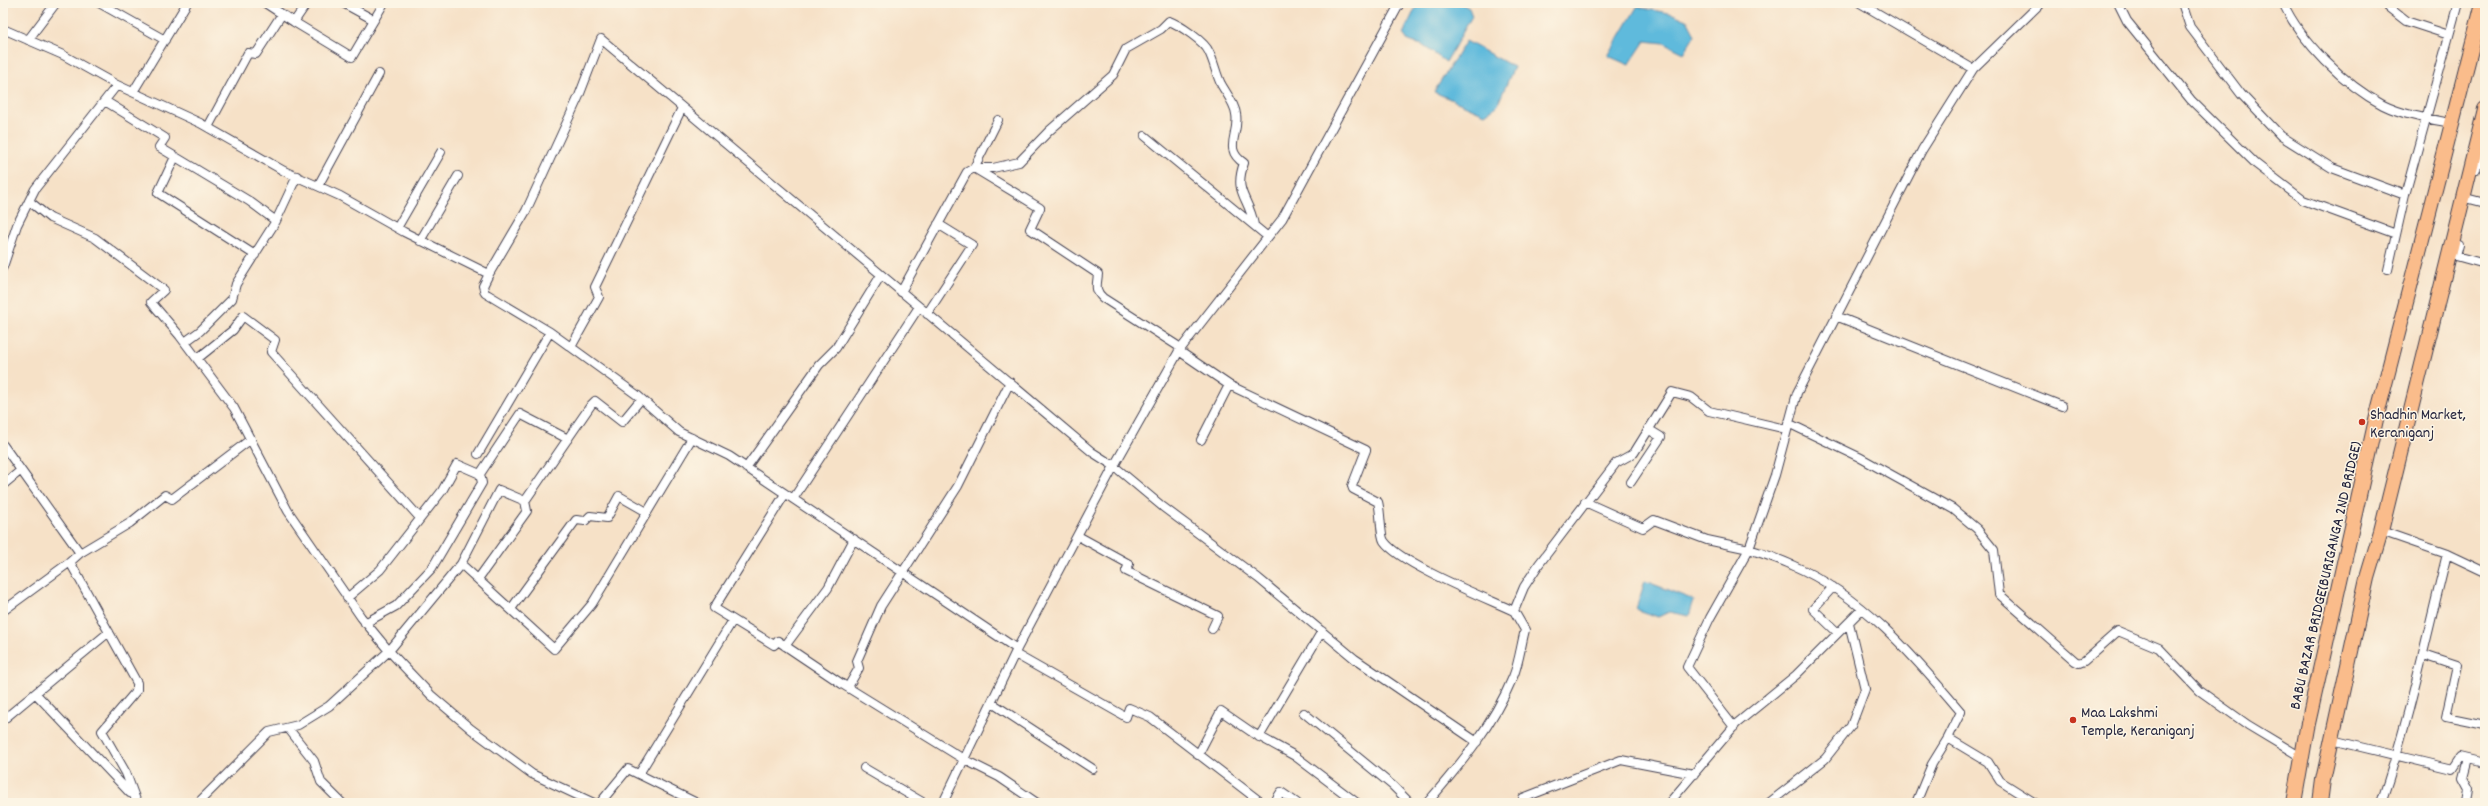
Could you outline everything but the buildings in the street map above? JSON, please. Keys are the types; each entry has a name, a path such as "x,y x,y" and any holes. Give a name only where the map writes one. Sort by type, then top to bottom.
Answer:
{"highway":[{"name":"BABU BAZAR BRIDGE(BURIGANGA 2ND BRIDGE)","path":"2294,803 2301,757 2377,415 2483,3"},
{"path":"2320,803 2367,578 2381,531 2466,197 2483,126 2485,109"}],"street":[{"path":"28,40 56,3"},
{"path":"99,3 165,40"},
{"path":"133,92 187,3"},
{"path":"265,3 352,57 384,3"},
{"path":"294,22 307,3"},
{"path":"343,3 374,20"},
{"path":"943,803 1016,652 1114,466 1180,350 1282,219 1400,3"},
{"path":"1860,3 1973,69"},
{"path":"1734,728 1687,667 1706,624 1749,549 1775,475 1797,393 1922,150 1973,69 2041,3"},
{"path":"2118,3 2127,21 2191,100 2256,164 2303,200 2396,234"},
{"path":"2182,3 2190,27 2241,94 2282,136 2332,168 2405,195"},
{"path":"2283,3 2307,40 2336,73 2383,105 2425,118 2451,123"},
{"path":"2383,3 2406,21 2448,35"},
{"path":"2388,270 2405,195 2425,118 2458,3"},
{"path":"208,127 248,53 256,54 282,14"},
{"path":"901,292 967,172 974,168 993,168 1019,162 1049,131 1113,75 1126,49 1160,29 1169,21 1179,24 1209,50 1219,80 1236,113 1236,129 1232,145 1236,158 1244,163 1239,178 1239,187 1251,209 1254,225"},
{"path":"3,29 63,55 117,85 208,127 420,241 489,274"},
{"path":"1262,803 1150,717 1129,708 1126,717 1016,652 904,572 729,456 679,432 641,399 571,347 550,332 485,293 483,286 526,211 579,96 601,39 1092,452 1114,466 1163,507 1258,578 1362,664 1477,742"},
{"path":"318,186 379,74"},
{"path":"3,267 17,224 42,179 117,85"},
{"path":"105,101 165,138 159,147 249,201 276,221"},
{"path":"571,347 599,297 595,287 682,108"},
{"path":"974,168 998,120"},
{"path":"1145,136 1268,237"},
{"path":"2485,140 2466,197 2456,256 2485,264"},
{"path":"397,228 441,152"},
{"path":"176,157 158,193 255,255"},
{"path":"974,168 1040,208 1030,229 1098,274 1096,287 1097,293 1103,298 1229,385 1366,450 1352,486 1378,502 1381,514 1382,536 1384,541 1406,560 1514,611 1525,630 1514,676 1497,710 1477,742 1427,803"},
{"path":"185,342 200,331 232,299 236,284 276,221 297,176"},
{"path":"420,241 458,176"},
{"path":"2466,197 2485,203"},
{"path":"29,201 50,218 95,238 164,290 151,302 185,342 234,408 279,497 347,598 365,623 389,651 431,695 483,738 532,774 594,803"},
{"path":"927,314 972,245 938,224"},
{"path":"746,468 819,365 836,348 881,275"},
{"path":"793,499 919,307"},
{"path":"197,359 233,330 243,316 276,340 272,352 365,459 420,518"},
{"path":"1836,316 2062,406"},
{"path":"478,454 550,332"},
{"path":"848,687 859,668 857,661 881,606 958,486 1010,382"},
{"path":"1201,440 1229,385"},
{"path":"1514,611 1524,587 1538,564 1616,463 1634,453 1672,392 1691,397 1709,411 1787,426 1860,456 1952,509 1977,529 1994,550 1999,594 2075,661 2079,663 2084,661 2118,631 2159,648 2200,691 2248,725 2301,757"},
{"path":"478,579 527,511 525,501 595,401 622,422 641,399"},
{"path":"365,623 396,606 432,568 482,483 480,474 520,414 568,439"},
{"path":"1631,482 1661,437 1648,429"},
{"path":"461,564 554,648 592,604 692,438"},
{"path":"3,611 80,553 130,523 165,495 172,499 251,439"},
{"path":"3,445 20,471 80,553"},
{"path":"347,598 380,570 442,492 457,464 480,474"},
{"path":"3,485 20,471"},
{"path":"198,803 269,732 298,725 329,706 389,651 461,564 499,490 525,501"},
{"path":"785,494 714,608 774,645 778,641 848,687 965,760 998,777 1037,803"},
{"path":"511,609 570,526 576,520 585,521 590,516 607,518 619,496 647,512"},
{"path":"1585,502 1643,528 1654,520 1707,540 1749,549 1793,565 1833,587 1899,640 1961,712 1948,738 1932,764 1916,803"},
{"path":"2381,531 2446,554 2485,572"},
{"path":"1078,536 1129,564 1126,571 1218,616 1212,629"},
{"path":"785,646 828,588 854,539"},
{"path":"2381,803 2397,757 2424,655 2446,554"},
{"path":"70,562 138,686 102,731 126,773 135,800"},
{"path":"1833,587 1813,609 1838,633"},
{"path":"1669,803 1734,728 1796,675 1862,609"},
{"path":"639,774 733,620"},
{"path":"1769,803 1825,758 1851,726 1865,689 1849,623"},
{"path":"1259,737 1322,631"},
{"path":"3,720 109,632"},
{"path":"2424,655 2457,666 2446,717 2485,726"},
{"path":"36,694 135,800"},
{"path":"992,703 1093,769"},
{"path":"1198,755 1222,711 1259,737 1295,756 1358,803"},
{"path":"1304,713 1393,786 1410,803"},
{"path":"288,728 314,760 322,782 342,803"},
{"path":"1948,738 1988,762 2000,781 2035,803"},
{"path":"2332,740 2397,757 2452,769 2460,757 2485,763"},
{"path":"2467,803 2469,789 2463,778 2468,759"},
{"path":"1529,803 1524,798 1621,760 1694,774"},
{"path":"864,768 924,803"},
{"path":"600,803 628,769 697,803"},
{"path":"1274,803 1281,792 1297,803"}],"water":[{"path":"1418,3 1460,3 1469,8 1472,16 1446,62 1422,45 1408,41 1403,34"},
{"path":"1637,7 1673,14 1687,20 1695,35 1684,53 1664,43 1645,41 1629,65 1608,56"},
{"path":"1466,41 1514,67 1497,106 1485,114 1434,92"},
{"path":"1645,581 1694,600 1689,616 1669,612 1658,617 1636,609"}],"place":[{"name":"Shadhin Market, Keraniganj","path":"2362,422"},
{"name":"Maa Lakshmi Temple, Keraniganj","path":"2073,720"}]}
